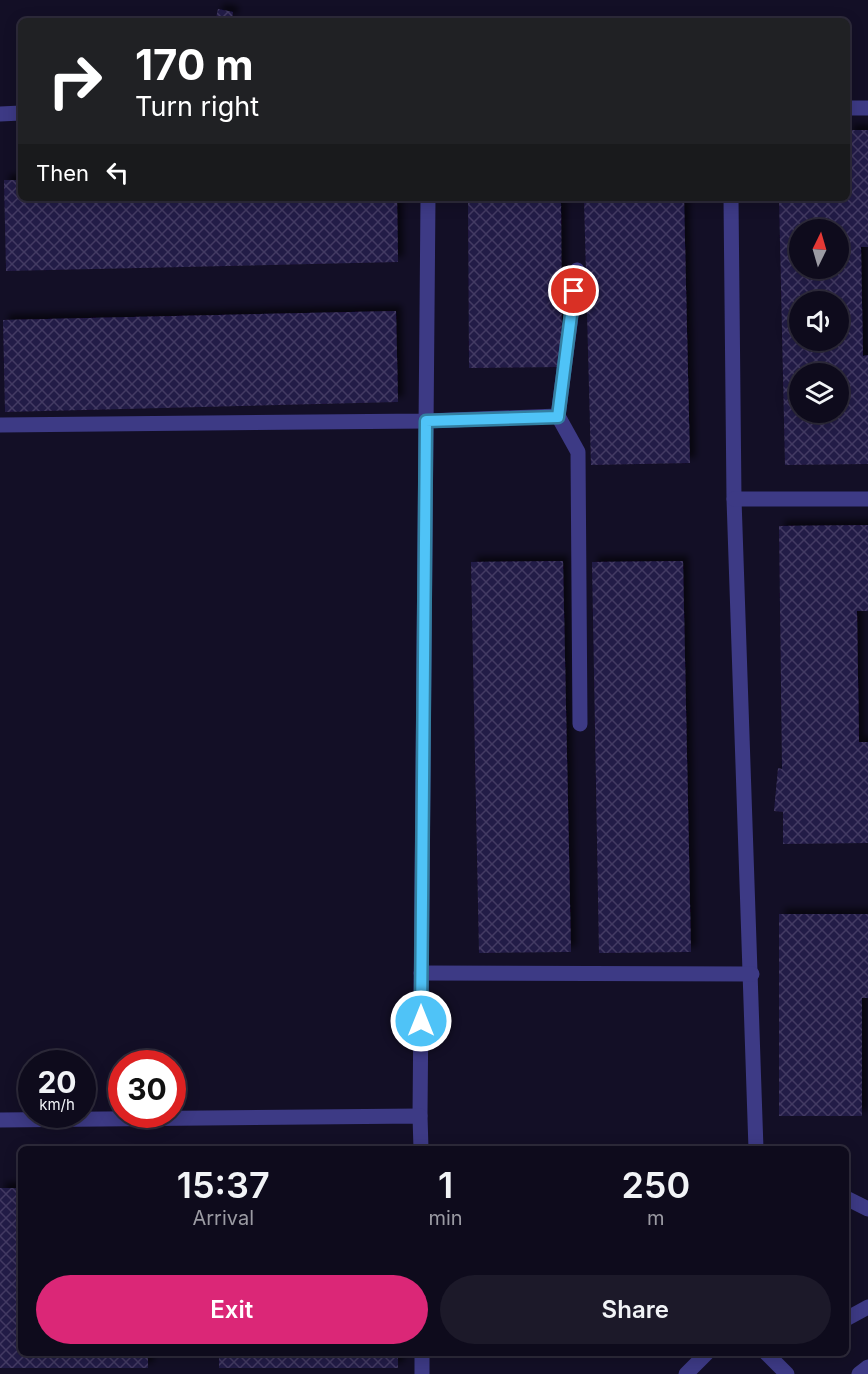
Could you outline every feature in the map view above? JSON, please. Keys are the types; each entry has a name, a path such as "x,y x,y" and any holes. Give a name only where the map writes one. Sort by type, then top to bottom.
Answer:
{"street":[{"path":"850,108 868,108"},
{"path":"0,114 18,114"},
{"path":"421,1146 428,201"},
{"path":"731,201 735,499 756,1146"},
{"path":"577,270 558,417 578,452 580,724"},
{"path":"0,425 426,421 558,417"},
{"path":"735,499 868,499"},
{"path":"421,973 752,974"},
{"path":"0,1120 420,1116"},
{"path":"849,1200 868,1209"},
{"path":"849,1317 868,1307"},
{"path":"422,1356 422,1374"},
{"path":"686,1374 704,1356"},
{"path":"775,1356 787,1374"},
{"path":"859,1374 868,1368"}],"building":[{"path":"218,9 233,12 232,18 216,18"},
{"path":"850,130 868,130 868,247 861,247 863,356 868,355 868,464 785,465 779,201 850,201"},
{"path":"4,180 18,180 18,201 397,201 398,262 6,271"},
{"path":"468,201 561,201 562,367 469,368"},
{"path":"584,201 684,201 690,463 591,465"},
{"path":"396,311 398,402 5,412 3,320"},
{"path":"868,525 868,611 857,611 859,742 868,742 868,843 783,844 783,812 774,811 778,768 782,769 779,526"},
{"path":"563,561 571,952 479,953 471,562"},
{"path":"683,561 691,952 599,953 592,562"},
{"path":"779,914 868,914 868,998 862,998 862,1116 779,1116"},
{"path":"0,1188 18,1188 18,1356 148,1356 148,1368 0,1368"},
{"path":"219,1356 398,1356 398,1368 219,1368"}],"route":[{"path":"421,1021 426,421 558,417 574,291"}]}
